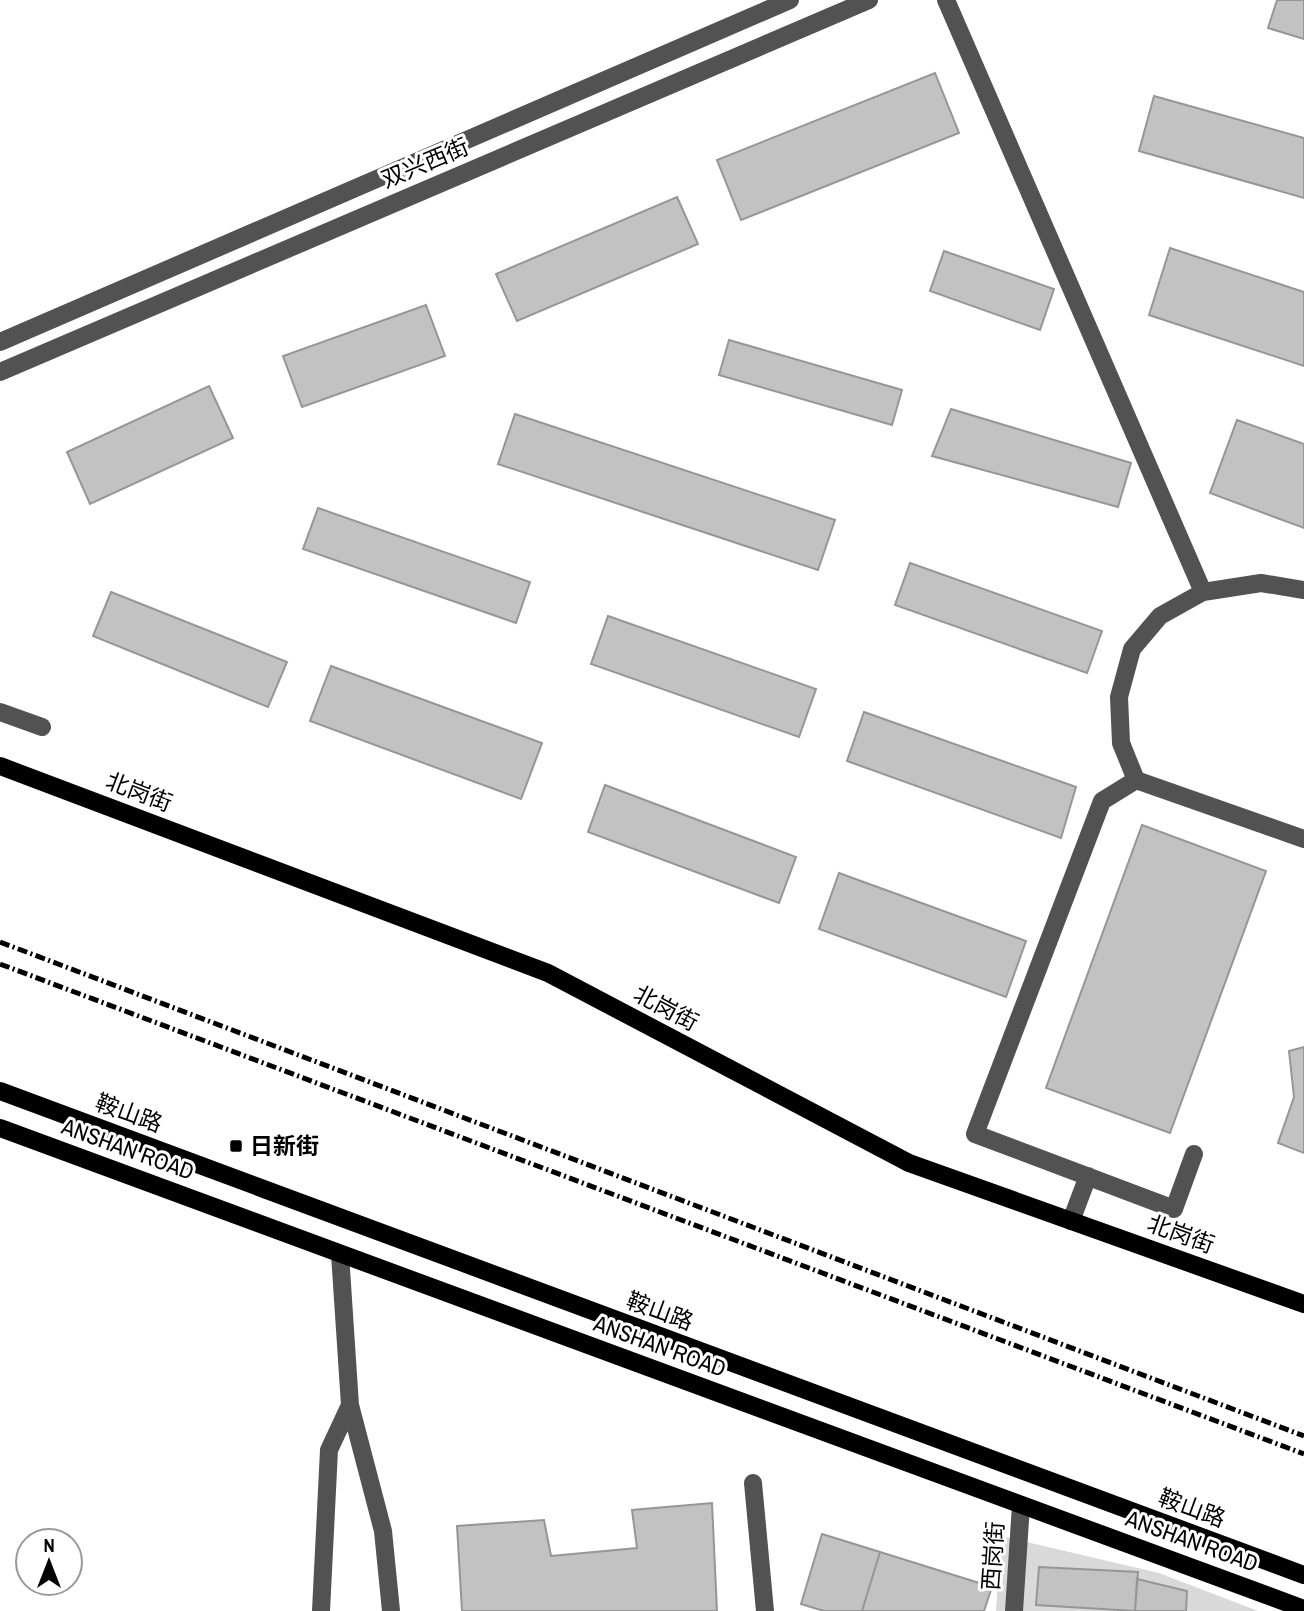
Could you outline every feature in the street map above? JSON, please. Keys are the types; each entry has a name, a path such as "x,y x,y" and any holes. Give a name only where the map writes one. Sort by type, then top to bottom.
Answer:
{"main road":[{"name":"北岗街","path":"0,766 548,973 909,1163 1304,1304"},
{"name":"鞍山路","path":"0,1091 1304,1575"},
{"name":"ANSHAN ROAD","path":"0,1128 1304,1609"}],"street":[{"name":"双兴西街","path":"0,342 790,0"},
{"name":"双兴西街","path":"0,372 869,0"},
{"path":"946,0 1203,592"},
{"path":"1304,590 1261,583 1203,592 1160,616 1132,649 1119,697 1121,743 1136,780 1304,839"},
{"path":"0,712 42,727"},
{"path":"1136,780 1102,801 975,1133 1174,1209 1194,1154"},
{"path":"1071,1221 1088,1176"},
{"path":"340,1254 350,1405 383,1531 391,1611"},
{"path":"321,1611 328,1450 350,1405"},
{"path":"752,1483 765,1611"},
{"name":"西岗街","path":"1014,1611 1021,1505"}],"shaded area":[{"path":"1001,1536 1159,1573 1258,1611 996,1611"}],"building":[{"path":"1277,0 1304,0 1304,39 1268,28"},
{"path":"935,73 959,133 741,220 717,160"},
{"path":"1154,96 1304,138 1304,198 1139,151"},
{"path":"677,197 698,244 517,321 496,274"},
{"path":"1170,248 1304,292 1304,366 1149,315"},
{"path":"944,251 1054,289 1040,330 930,291"},
{"path":"426,305 445,356 302,407 283,356"},
{"path":"729,340 902,390 892,425 719,375"},
{"path":"209,386 233,438 90,504 67,452"},
{"path":"951,409 1131,463 1118,507 932,456"},
{"path":"515,414 835,520 818,570 498,464"},
{"path":"1237,420 1304,444 1304,528 1210,493"},
{"path":"318,508 530,582 516,623 303,549"},
{"path":"910,563 1102,631 1087,673 895,605"},
{"path":"111,592 287,662 268,707 93,636"},
{"path":"608,616 816,689 799,737 591,664"},
{"path":"331,666 542,743 521,799 310,721"},
{"path":"864,712 1076,787 1061,838 847,761"},
{"path":"605,785 796,857 779,903 588,832"},
{"path":"1142,825 1266,871 1170,1133 1046,1088"},
{"path":"839,873 1026,941 1006,997 819,929"},
{"path":"1304,1047 1304,1153 1278,1143 1294,1097 1289,1051"},
{"path":"712,1503 717,1611 462,1611 457,1526 544,1520 551,1556 637,1548 632,1510"},
{"path":"822,1534 880,1552 862,1611 824,1611 801,1604"},
{"path":"880,1552 992,1587 984,1611 862,1611"},
{"path":"1039,1567 1138,1572 1135,1611 1036,1605"},
{"path":"1137,1579 1187,1591 1186,1611 1135,1611"}],"railway":[{"path":"0,942 1304,1436"},
{"path":"0,964 1304,1454"}],"place":[{"name":"日新街","path":"236,1146"}]}
